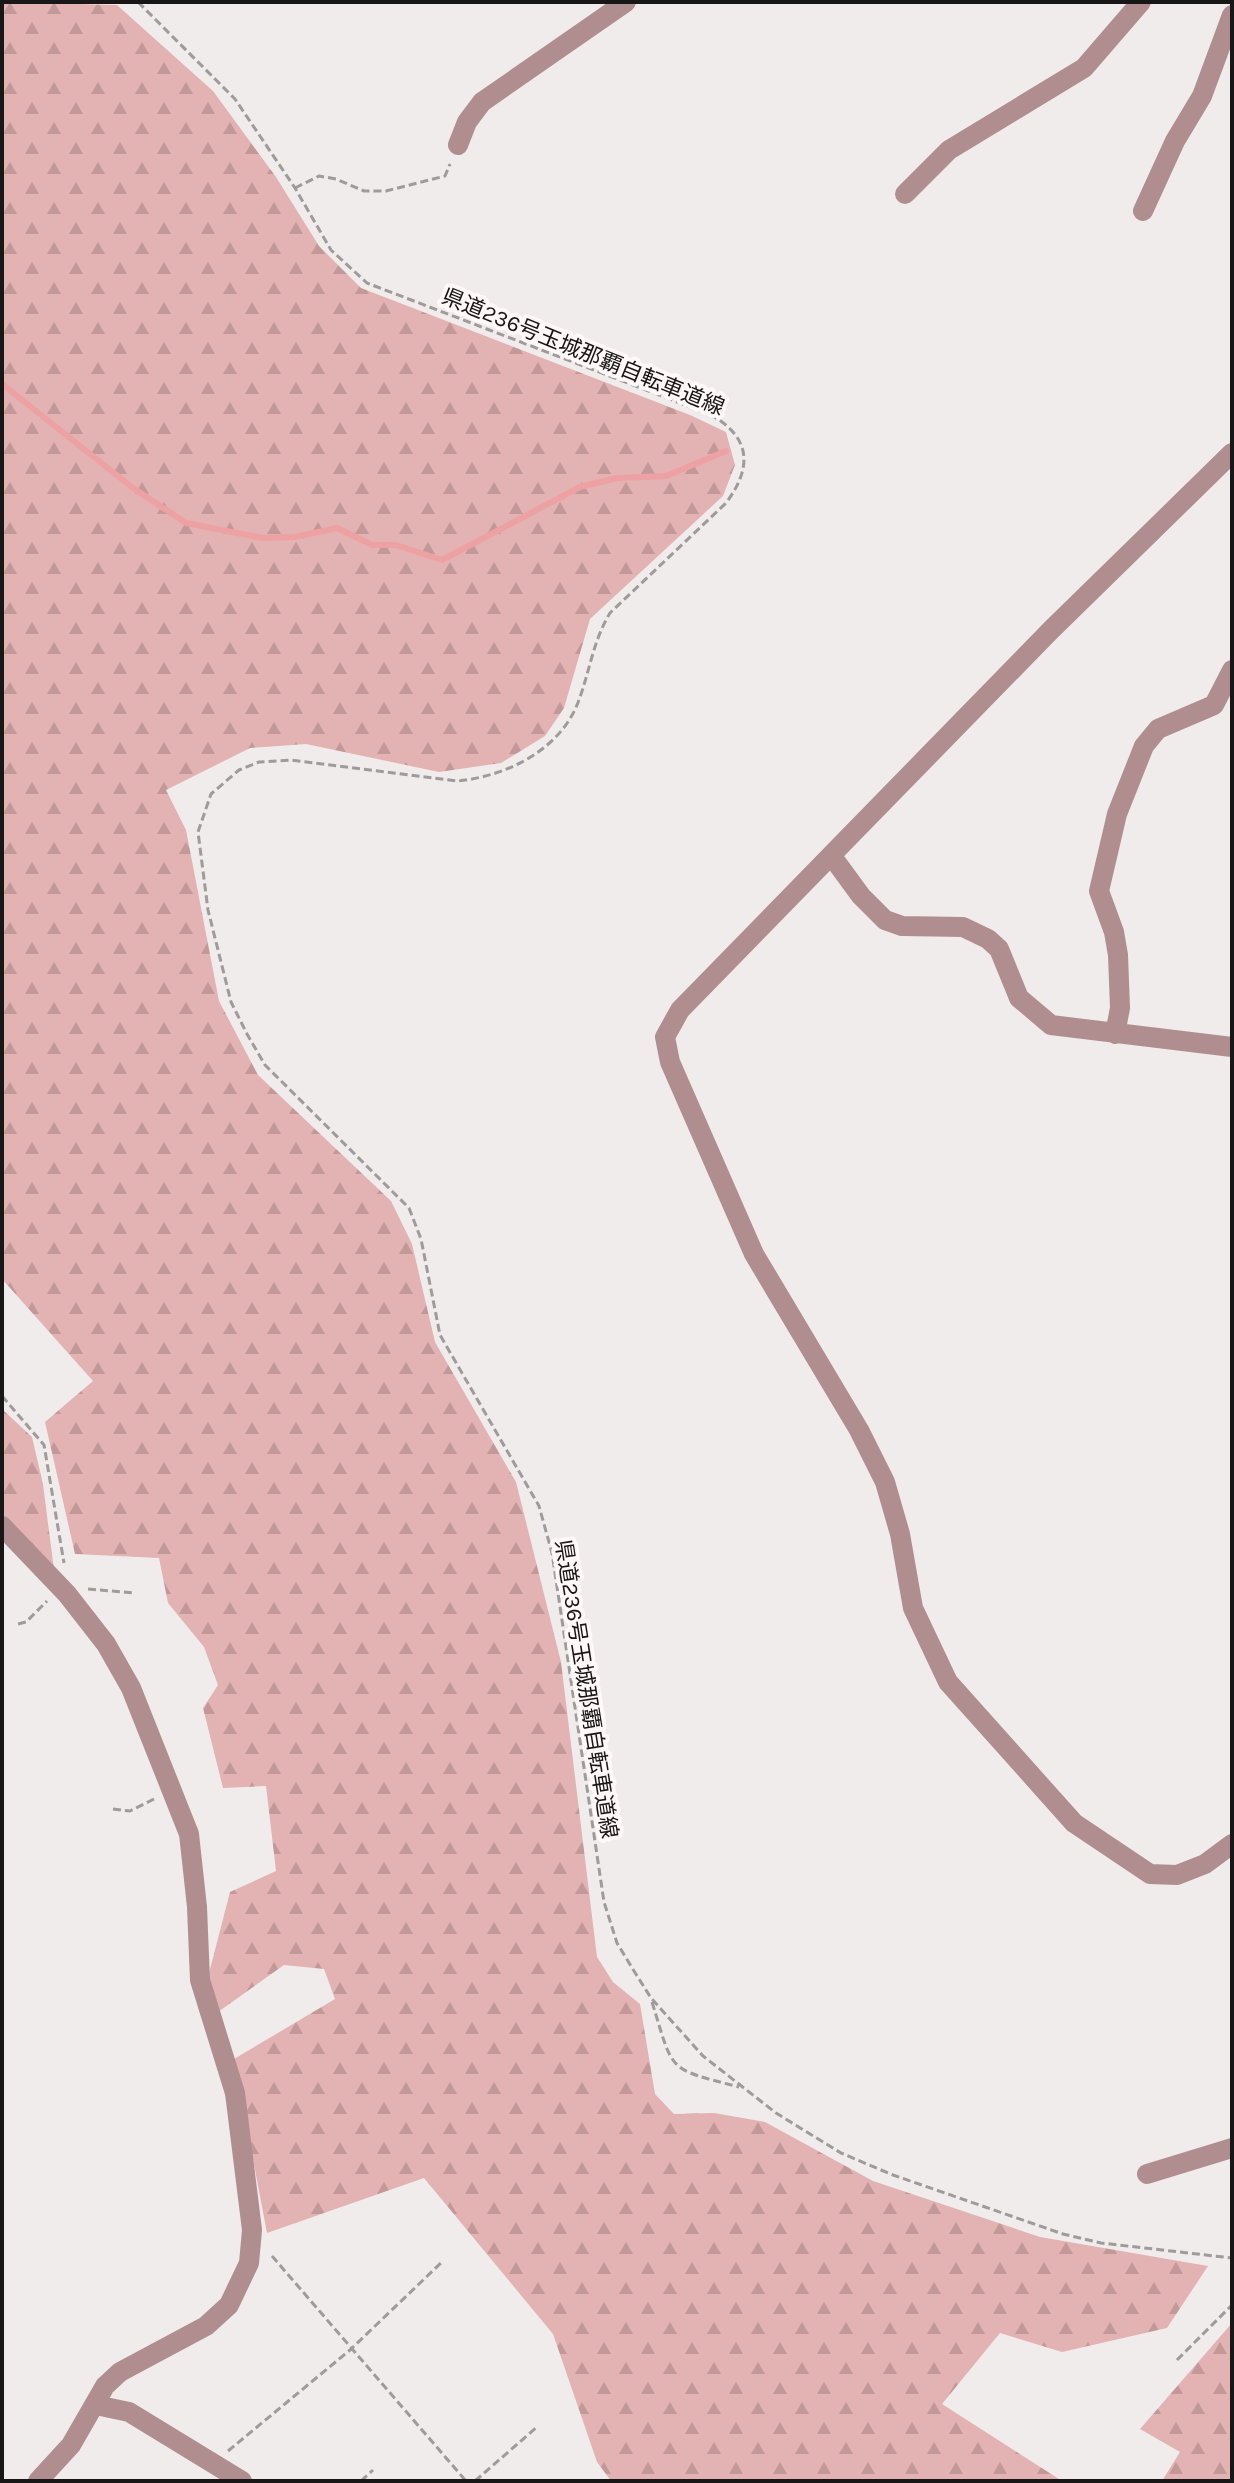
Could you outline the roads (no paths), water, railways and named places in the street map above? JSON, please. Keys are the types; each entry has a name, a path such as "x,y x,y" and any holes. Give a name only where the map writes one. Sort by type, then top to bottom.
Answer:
{"street":[{"path":"458,145 467,122 482,102 626,2"},
{"path":"905,194 949,150 1084,68 1141,2"},
{"path":"1143,211 1175,141 1202,96 1232,15"},
{"path":"1232,453 1051,630 680,1010 665,1037 670,1062 754,1254 859,1430 885,1482 900,1534 913,1608 948,1682 1074,1823 1150,1874 1177,1875 1205,1864 1232,1844"},
{"path":"1115,1034 1120,1008 1118,955 1114,932 1099,891 1117,814 1144,746 1158,729 1214,705 1232,670"},
{"path":"831,855 861,896 885,920 902,926 963,927 988,939 999,949 1019,998 1040,1019 1066,1029 1232,1047"},
{"path":"2,1526 61,1587 106,1644 131,1688 189,1834 197,1907 200,1980 235,2093 252,2247 238,2292 218,2317 120,2372 105,2386 71,2445 38,2481"},
{"path":"1147,2174 1232,2148"},
{"path":"96,2405 129,2412 242,2481"}],"waterway":[{"path":"2,384 133,488 186,523 262,538 295,537 337,528 372,545 396,545 442,560 580,487 617,478 666,476 726,451"}]}
